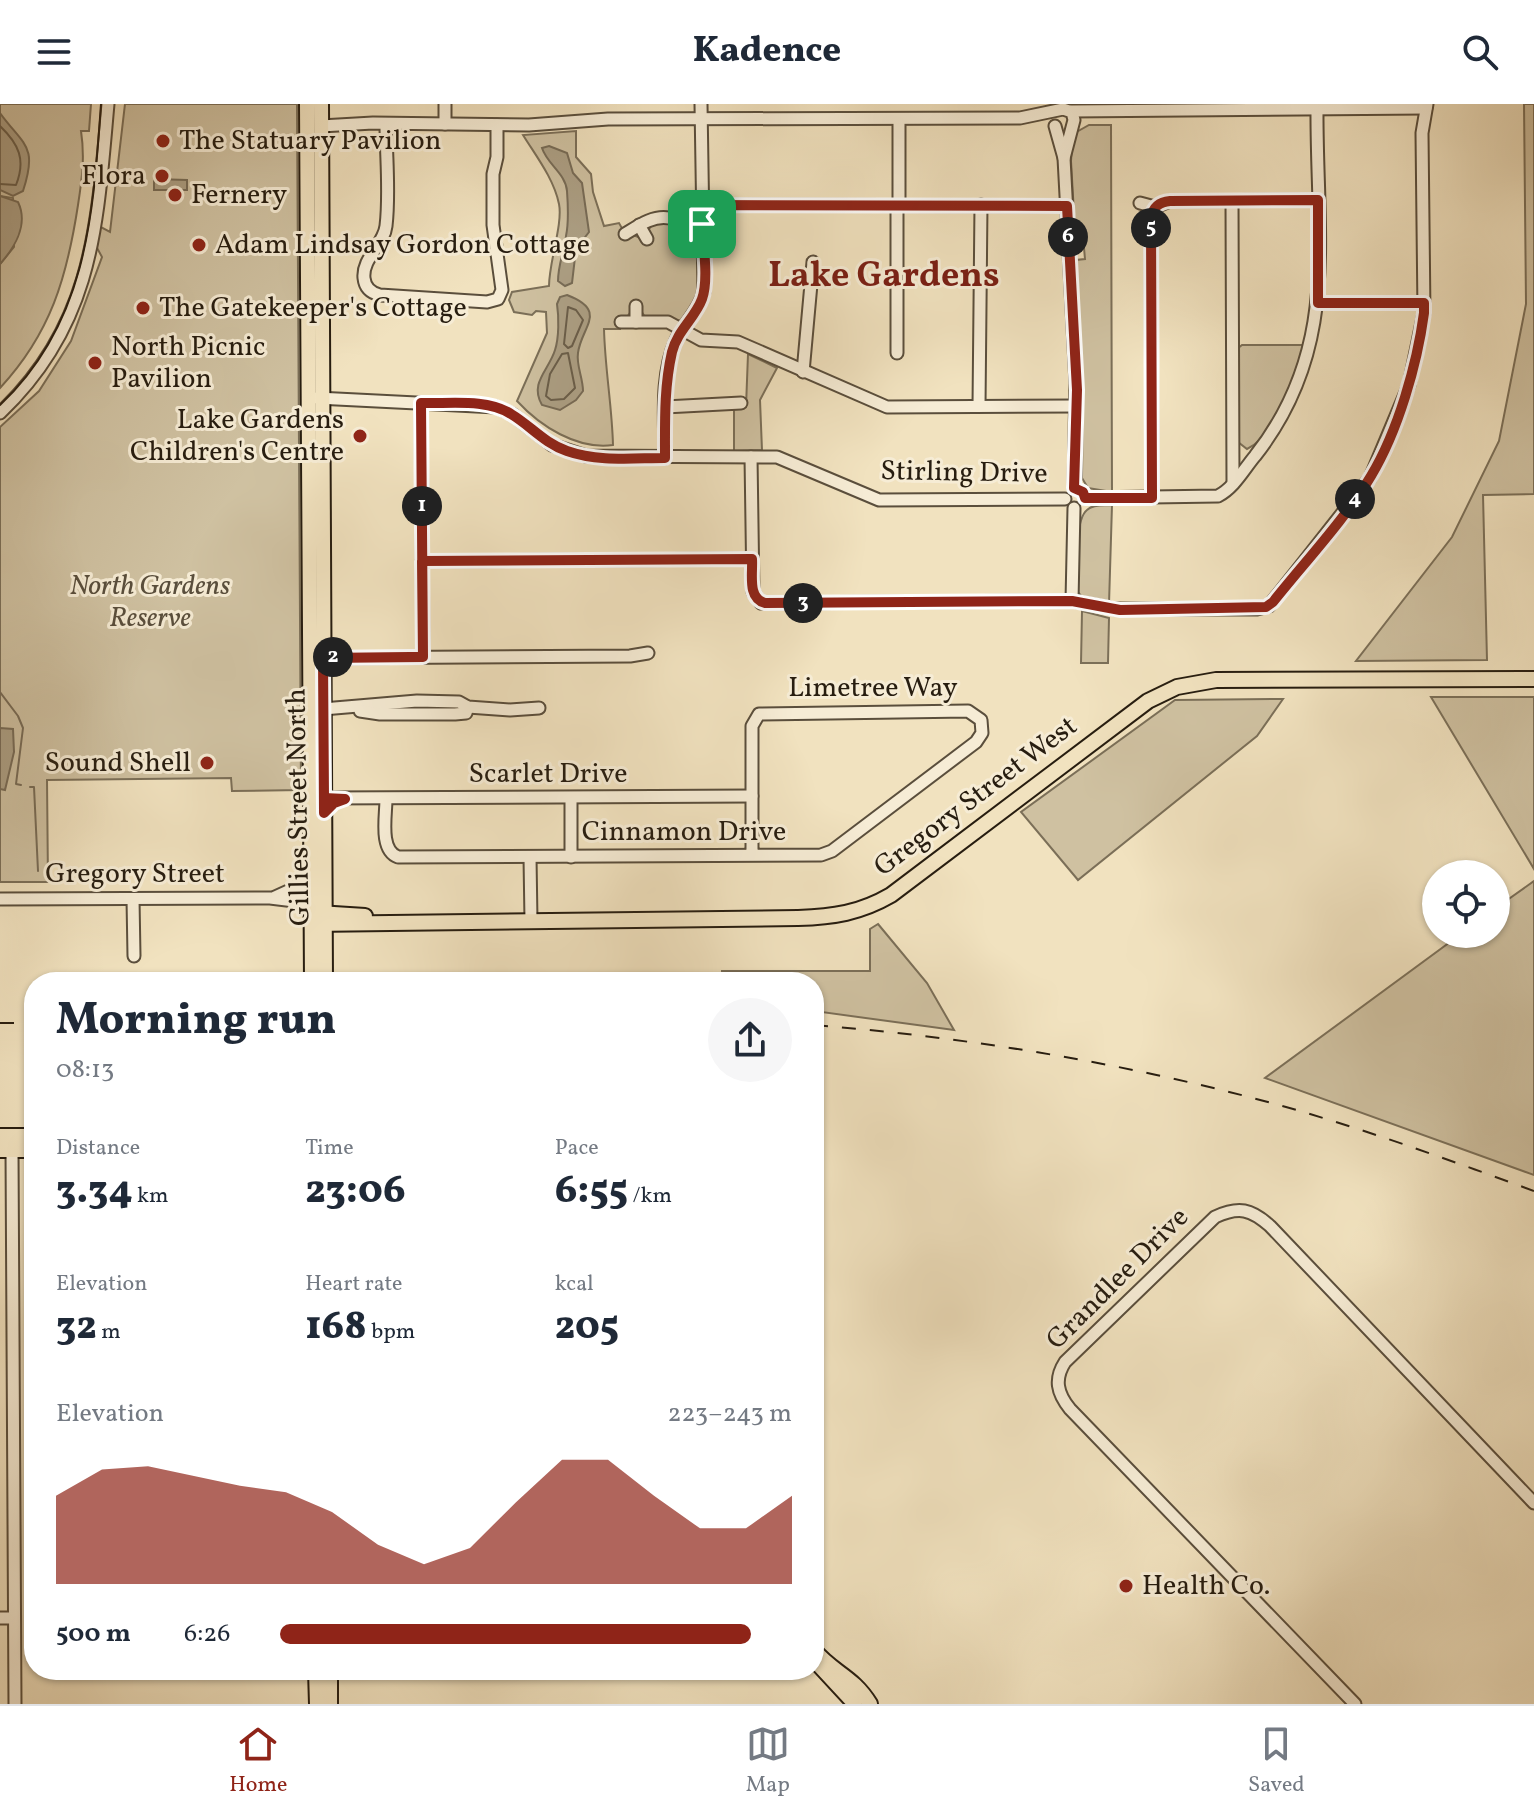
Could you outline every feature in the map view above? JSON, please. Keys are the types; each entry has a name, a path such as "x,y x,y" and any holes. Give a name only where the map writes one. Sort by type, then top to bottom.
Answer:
{"main road":[{"name":"Gillies Street North","path":"307,104 317,117 316,658 310,881 318,914 324,972"},
{"name":"Gillies Street North","path":"313,972 324,805 323,709 316,658"},
{"name":"Gregory Street West","path":"318,914 438,922 822,918 867,908 891,895 1148,701 1184,685 1216,680 1534,679"},
{"path":"0,1136 24,1136"},
{"path":"824,1661 859,1686 870,1704"},
{"path":"824,1670 855,1704"},
{"path":"316,1680 317,1704"},
{"path":"330,1680 330,1704"}],"street":[{"path":"0,413 41,368 58,342 75,306 94,223 108,104"},
{"path":"445,104 445,124"},
{"path":"665,458 665,407 671,354 703,295 701,104"},
{"path":"317,117 386,124 535,125 593,120 1020,118 1064,109 1105,113 1150,109 1427,106 1422,130 1424,303 1411,380 1377,467 1364,488 1271,604 1260,609 1120,610 1072,601 757,601 753,592 751,457"},
{"path":"1233,484 1282,419 1310,347 1318,303 1317,108"},
{"path":"1064,109 1053,118 1064,158 1067,206 1076,406 1074,488"},
{"path":"1064,109 1074,117 1064,158"},
{"path":"1020,118 1064,130 1105,113"},
{"path":"897,353 899,119"},
{"path":"386,124 386,228 365,266 366,286 380,295 487,302 498,299 502,290 493,225 497,125"},
{"path":"1140,203 1155,207 1167,201 1318,200"},
{"path":"1232,201 1233,484"},
{"path":"701,205 1067,206"},
{"path":"979,406 981,205"},
{"path":"1152,498 1151,218 1155,207"},
{"path":"625,234 662,217 686,224 702,224"},
{"path":"639,225 647,239"},
{"path":"803,372 813,262"},
{"path":"1318,303 1424,303"},
{"path":"636,306 636,322"},
{"path":"621,322 668,322 701,340 741,343 887,407 1076,406"},
{"name":"Stirling Drive","path":"315,398 488,405 514,416 547,442 580,455 601,458 751,457 785,460 879,500 1065,499"},
{"path":"421,403 423,657"},
{"path":"665,407 741,403"},
{"path":"1233,440 1242,451 1259,451"},
{"name":"Stirling Drive","path":"1085,498 1217,497 1233,484"},
{"path":"1074,488 1083,492 1085,498 1083,504 1074,508"},
{"path":"1074,488 1068,491 1065,499 1074,508"},
{"path":"1072,601 1074,508"},
{"path":"422,561 752,559"},
{"path":"316,658 630,656 648,653"},
{"path":"323,709 417,701 455,708"},
{"path":"416,715 417,701"},
{"path":"339,708 416,715 455,708 464,703 468,707 521,711 539,708"},
{"name":"Limetree Way","path":"752,855 752,725 761,713 968,711 976,714 982,723"},
{"name":"Cinnamon Drive","path":"386,799 386,846 397,857 817,855 832,851 976,742 982,733 982,723"},
{"name":"Scarlet Drive","path":"324,805 345,799 752,796"},
{"path":"571,798 571,857"},
{"path":"530,857 531,921"},
{"name":"Gregory Street","path":"0,899 270,898 288,893 310,881"},
{"name":"Gregory Street","path":"270,898 318,914"},
{"path":"133,899 134,956"},
{"path":"6,1150 15,1704"},
{"name":"Grandlee Drive","path":"1355,1704 1070,1409 1062,1398 1057,1380 1065,1362 1215,1217 1233,1209 1248,1209 1270,1226 1534,1503"},
{"path":"0,1618 14,1618"}],"green space":[{"path":"0,104 91,104 89,131 81,131 81,186 62,280 32,346 0,388 0,264 14,247 13,198 0,196"},
{"name":"North Gardens Reserve","path":"125,104 297,104 301,790 232,791 231,778 47,780 48,882 0,882 0,427 39,391 71,341 102,257 96,246 99,226 110,232"},
{"path":"1524,104 1534,104 1534,494 1483,495 1487,660 1356,661 1452,537 1499,441 1526,304"},
{"path":"1089,125 1111,125 1112,492 1088,488 1082,478 1083,389 1076,260 1085,259 1084,248 1076,249 1071,161 1073,134"},
{"path":"576,131 576,157 591,174 593,192 604,226 619,223 627,237 633,235 641,238 654,223 672,224 690,228 698,236 696,297 686,317 666,321 645,317 640,309 632,310 627,317 620,319 620,329 604,329 613,445 599,446 573,440 548,427 517,401 547,333 546,312 536,311 532,315 514,312 509,300 512,292 549,286 560,212 553,186 523,135"},
{"path":"1242,345 1304,345 1290,387 1275,418 1267,431 1247,449 1238,442 1237,349"},
{"path":"748,354 777,368 760,400 762,450 734,451 734,409 746,407"},
{"path":"1112,505 1109,604 1082,597 1077,591 1077,560 1083,516 1092,507"},
{"path":"1082,611 1109,618 1108,663 1081,663"},
{"path":"1431,697 1534,697 1534,869"},
{"path":"1283,699 1257,736 1078,880 1021,812 1175,700"},
{"path":"1534,881 1534,1175 1265,1078 1442,948 1510,948 1510,898"},
{"path":"878,924 927,983 954,1030 824,1012 824,972 722,972 870,971 870,929"}],"water":[{"path":"0,113 22,140 29,155 23,191 13,196 0,190"},
{"path":"549,146 567,153 573,173 582,183 589,232 576,249 572,283 565,286 558,281 568,225 567,191 563,179 542,148"},
{"path":"154,179 187,180 187,190 154,190"},
{"path":"0,196 18,202 22,219 19,235 0,264"},
{"path":"567,295 580,301 590,314 578,353 583,391 576,400 560,410 542,405 538,390 556,345 557,304 560,297"},
{"path":"0,728 13,729 14,752 5,790 0,789"}],"waterway":[{"path":"0,692 23,728 16,784 21,785"},
{"path":"30,787 34,787 38,871"}],"tram line":[{"path":"0,405 29,373 51,339 68,303 88,227 101,104"}],"railway":[{"path":"0,1023 24,1023"},
{"path":"824,1026 993,1045 1170,1078 1317,1116 1534,1191"}],"place":[{"name":"The Statuary Pavilion","path":"163,141"},
{"name":"Flora","path":"162,176"},
{"name":"Fernery","path":"175,195"},
{"name":"Adam Lindsay Gordon Cottage","path":"199,245"},
{"name":"The Gatekeeper's Cottage","path":"143,308"},
{"name":"North Picnic Pavilion","path":"95,363"},
{"name":"Lake Gardens Children's Centre","path":"360,436"},
{"name":"Sound Shell","path":"207,763"},
{"name":"Health Co.","path":"1126,1586"}],"district":[{"name":"Lake Gardens","path":"884,277"}],"route":[{"path":"702,224 701,205 1067,206 1077,390 1074,488 1083,492 1085,498 1152,498 1151,218 1153,209 1160,203 1318,200 1318,303 1424,303 1424,313 1409,385 1377,467 1364,488 1266,607 1120,610 1072,601 761,603 753,595 752,559 422,561 423,657 334,657 323,658 324,798 345,799 334,803 324,813 323,658 423,657 421,403 501,408 547,442 580,455 665,458 665,393 671,354 704,292 702,224"}]}
